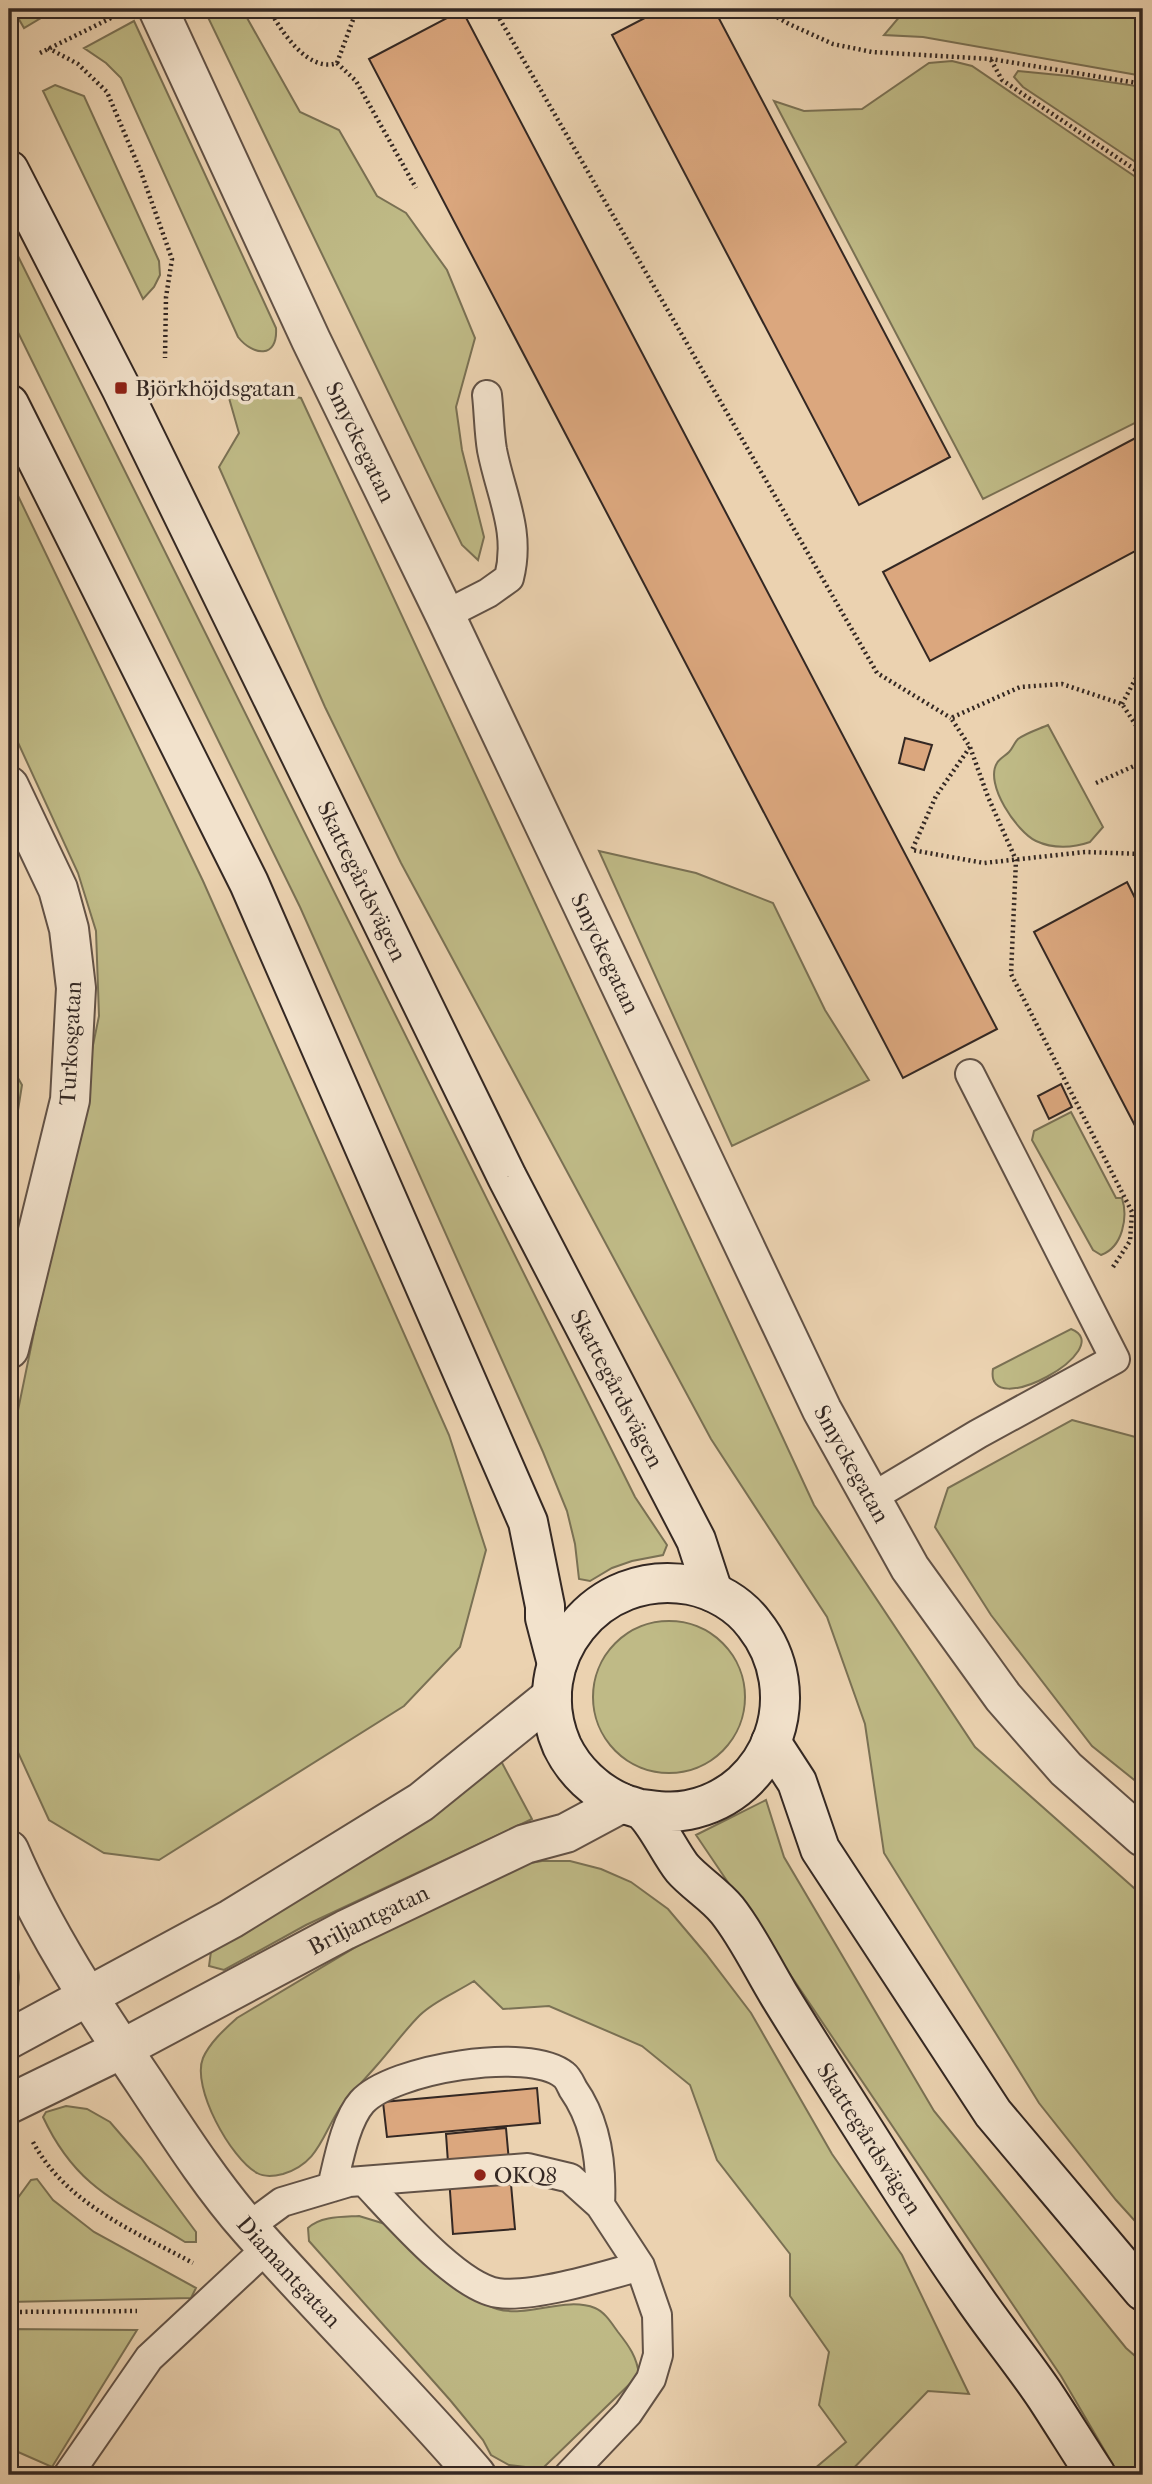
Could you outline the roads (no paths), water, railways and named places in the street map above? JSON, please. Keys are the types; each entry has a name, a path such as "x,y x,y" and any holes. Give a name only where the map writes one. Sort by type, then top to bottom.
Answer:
{"street":[{"name":"Smyckegatan","path":"158,9 311,340 822,1410 910,1568 1003,1697 1066,1769 1143,1837"},
{"name":"Skattegårdsvägen","path":"9,170 121,388 507,1177 696,1540 713,1592"},
{"name":"Skattegårdsvägen","path":"9,404 249,883 528,1522 545,1606 544,1618 554,1680 557,1730 570,1760 594,1786 632,1806 664,1812 687,1810 728,1794 746,1780 760,1762 779,1721 780,1684 773,1655 766,1642 749,1618 738,1608 713,1592 693,1586 650,1584 629,1589 610,1598 577,1626 565,1644 554,1680"},
{"name":"Turkosgatan","path":"9,786 58,889 69,929 76,988 70,1100 9,1349"},
{"path":"9,2039 231,1919 421,1802 554,1680"},
{"path":"771,1742 797,1782 820,1849 993,2113 1143,2291"},
{"name":"Skattegårdsvägen","path":"632,1806 682,1868 726,1909 905,2194 971,2293 1048,2399 1096,2475"},
{"name":"Briljantgatan","path":"9,2104 122,2049 345,1930 525,1844 566,1833 632,1806"},
{"path":"9,1850 27,1892 122,2049"},
{"name":"Diamantgatan","path":"122,2049 184,2142 258,2237 476,2475"}],"lane":[{"path":"444,615 488,593 509,578 514,558 513,529 492,450 488,395"},
{"path":"871,1498 978,1434 1115,1359 970,1074"},
{"path":"332,2187 345,2133 362,2102 393,2082 445,2067 495,2062 533,2062 564,2075 581,2100 597,2141 601,2181 600,2206"},
{"path":"68,2475 149,2358 258,2237 282,2202 332,2187 364,2181 528,2168 570,2178 600,2206 640,2266 657,2315 658,2355 651,2379 628,2413 569,2475"},
{"path":"364,2181 400,2219 471,2283 498,2293 534,2292 604,2277 640,2266"}],"place":[{"name":"Björkhöjdsgatan","path":"121,388"},
{"name":"OKQ8","path":"480,2175"}]}
